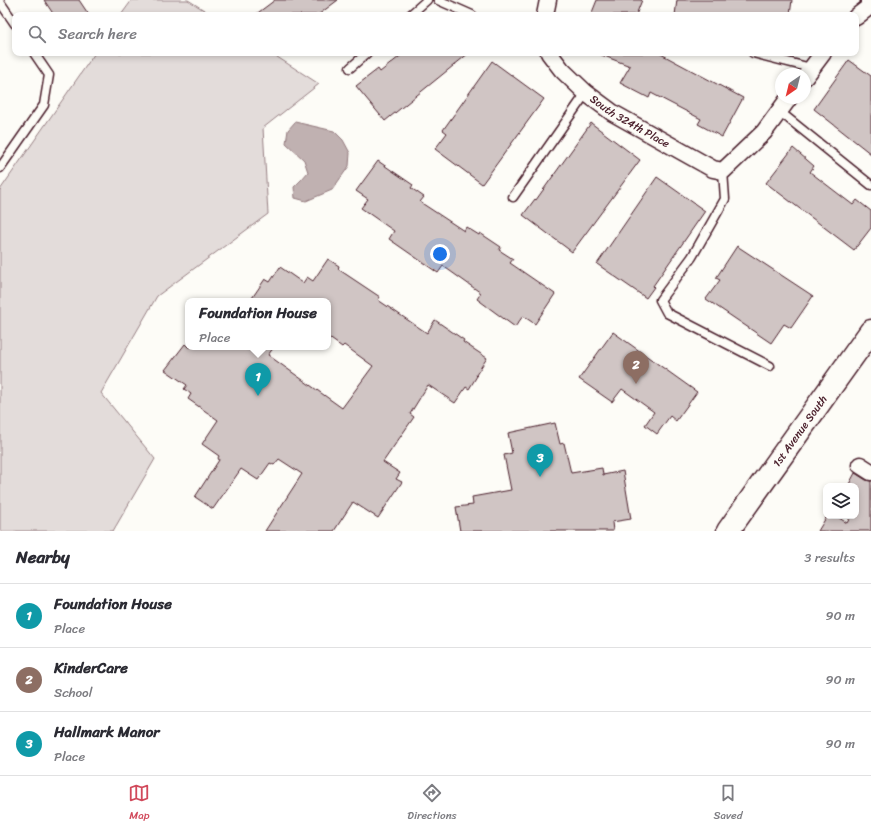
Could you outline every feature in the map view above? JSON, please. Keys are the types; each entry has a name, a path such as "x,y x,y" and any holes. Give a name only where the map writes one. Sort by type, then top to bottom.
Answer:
{"main road":[{"name":"1st Avenue South","path":"735,528 871,331"}],"street":[{"path":"546,12 548,0"},
{"path":"859,14 870,5"},
{"name":"South 324th Place","path":"552,56 562,70 586,93 613,113 713,169 723,171"},
{"path":"811,68 820,56"},
{"path":"723,171 764,132 784,104"}],"lane":[{"path":"413,12 427,0"},
{"path":"438,0 465,12"},
{"path":"0,2 12,20"},
{"path":"0,168 44,105 49,75 36,56"},
{"path":"350,68 363,56"},
{"path":"761,56 796,68"},
{"path":"513,197 586,93"},
{"path":"779,111 871,185"},
{"path":"723,171 725,199 692,257 660,300 667,313 770,366"}],"shaded area":[{"path":"132,0 188,0 207,12 123,12"},
{"path":"93,56 276,56 319,84 263,128 268,214 157,296 101,393 155,459 113,531 0,531 0,190"},
{"path":"295,122 334,131 343,140 350,153 349,166 332,190 306,201 295,198 294,187 308,172 304,160 286,143 288,130"}],"building":[{"path":"44,0 79,0 87,12 52,12"},
{"path":"275,0 338,0 322,12 259,12"},
{"path":"597,0 642,0 637,12 592,12"},
{"path":"677,0 792,0 790,12 675,12"},
{"path":"400,56 465,56 385,121 356,86 378,69 380,72"},
{"path":"604,56 665,56 743,98 722,137 698,124 701,119 651,93 649,98 620,83 630,66"},
{"path":"849,60 871,76 871,154 814,109"},
{"path":"492,61 544,99 482,184 435,149 447,133 443,130"},
{"path":"591,123 640,160 572,252 523,215 535,199 536,200"},
{"path":"793,148 814,166 810,172 853,205 857,200 871,211 871,228 854,250 766,183"},
{"path":"378,161 413,185 411,188 424,197 420,202 464,231 466,227 479,235 480,233 501,247 499,250 513,259 510,263 555,294 535,324 523,316 515,327 477,299 481,293 443,266 438,273 389,239 394,231 361,208 368,199 356,191"},
{"path":"657,177 705,211 646,298 597,264"},
{"path":"737,246 813,296 791,328 784,324 771,343 706,299 720,280 716,278"},
{"path":"328,259 339,266 338,269 380,297 378,300 427,333 435,320 464,340 463,342 487,358 469,389 466,387 455,403 428,385 410,414 414,417 383,462 400,473 396,479 402,482 378,518 353,502 334,531 265,531 302,474 279,459 274,465 270,463 258,480 241,469 213,509 195,497 219,460 219,456 202,444 218,420 188,399 191,394 184,389 187,385 165,370 185,344 185,350 272,350 268,355 342,408 373,366 344,345 342,347 331,339 331,298 252,298 265,279 270,282 280,267 303,283 307,277 313,281"},
{"path":"613,332 697,392 676,421 670,416 657,434 645,425 654,412 622,389 612,402 579,379"},
{"path":"555,423 560,444 564,443 571,473 602,468 603,475 623,471 631,519 612,522 613,531 460,531 456,507 473,505 472,497 511,490 504,455 512,453 508,433"},
{"path":"855,473 866,480 871,481 871,531 818,531 825,519 841,519 847,523 849,519 859,519 859,483 850,483"}],"place":[{"name":"KinderCare","path":"636,384"},
{"name":"Foundation House","path":"258,396"},
{"name":"Hallmark Manor","path":"540,477"}]}
